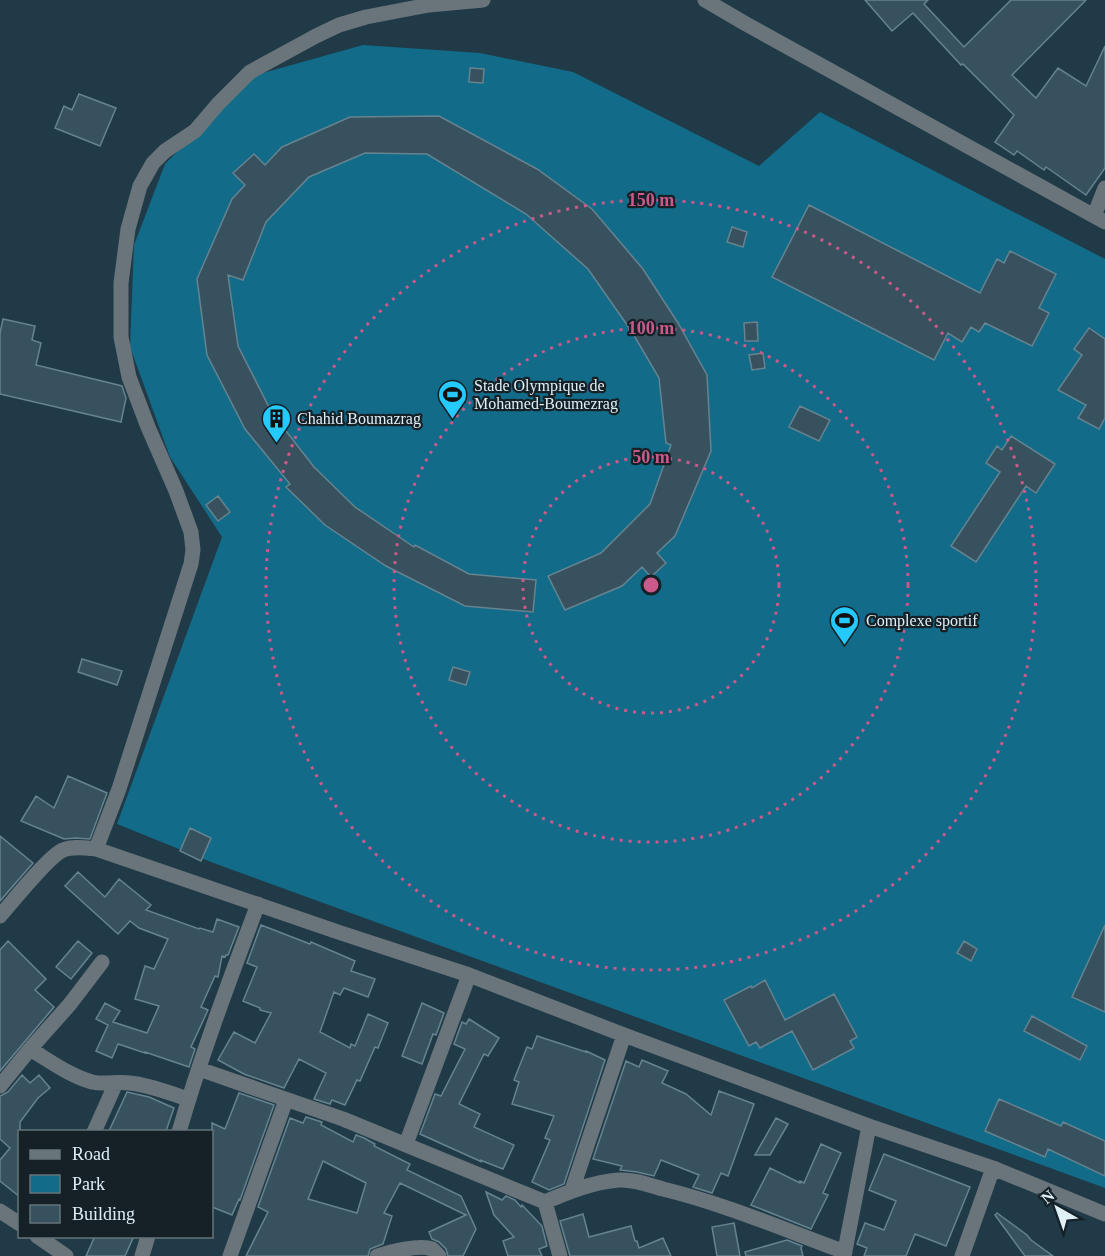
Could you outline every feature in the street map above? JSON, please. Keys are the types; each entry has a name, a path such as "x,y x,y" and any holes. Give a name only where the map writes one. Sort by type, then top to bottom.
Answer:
{"street":[{"path":"96,849 119,789 191,564 193,550 191,532 176,491 148,428 129,377 121,337 121,283 126,240 140,186 153,163 165,151 195,131 250,72 316,36 339,25 366,17 429,5 483,0"},
{"path":"705,0 1100,219 1105,188"},
{"path":"0,916 60,851 96,849 469,975 869,1126 993,1168 1105,1214"},
{"path":"179,1130 231,975 258,904"},
{"path":"0,1086 70,1004 102,962"},
{"path":"406,1144 469,975"},
{"path":"572,1190 624,1035"},
{"path":"30,1049 79,1077 93,1082 109,1084 126,1082 145,1085 188,1099"},
{"path":"199,1069 343,1119 545,1202 572,1190 621,1179 635,1181 690,1196 844,1254 869,1126"},
{"path":"94,1130 116,1083"},
{"path":"230,1256 286,1100"},
{"path":"962,1256 993,1168"},
{"path":"545,1202 560,1256"},
{"path":"0,1211 18,1223"},
{"path":"42,1238 66,1256"},
{"path":"142,1256 147,1238"},
{"path":"377,1256 421,1247 430,1248 439,1256"}],"green space":[{"path":"363,45 480,53 573,72 759,166 820,112 1105,259 1105,1188 211,862 117,824 222,537 170,457 130,347 134,245 165,164 252,76"}],"building":[{"path":"865,0 928,0 924,4 964,47 1011,0 1086,0 1012,75 1036,98 1058,68 1086,86 1105,46 1105,168 1086,195 1046,167 1044,170 1017,151 1014,155 995,142 1014,115 963,64 961,65 913,13 892,31"},
{"path":"470,68 484,69 483,83 469,82"},
{"path":"79,94 116,108 100,146 55,128 64,106 72,110"},
{"path":"439,116 537,169 592,209 643,269 678,323 707,375 711,451 675,536 657,553 666,563 651,577 642,567 622,586 565,610 548,576 601,553 650,504 671,445 666,443 659,378 632,332 588,269 526,214 427,154 365,153 309,177 266,222 243,280 228,275 238,346 272,413 314,467 355,507 414,547 415,545 469,574 536,580 533,612 465,606 386,566 325,525 286,487 290,484 245,429 207,355 197,279 232,199 245,185 233,173 254,154 265,165 282,147 350,117"},
{"path":"809,205 980,293 997,259 1004,263 1010,251 1056,274 1039,308 1049,313 1032,346 985,323 979,332 971,327 962,342 948,333 934,360 772,277"},
{"path":"732,227 747,232 743,247 727,242"},
{"path":"3,319 35,326 32,340 41,343 36,365 122,386 126,398 121,422 0,394 0,333"},
{"path":"757,322 758,341 745,341 744,323"},
{"path":"1089,328 1105,339 1105,418 1099,429 1078,418 1086,405 1058,390 1082,355 1074,349"},
{"path":"763,353 765,368 752,370 749,355"},
{"path":"800,406 830,420 819,441 789,427"},
{"path":"1011,436 1055,464 1036,493 1026,486 976,562 951,546 1000,472 986,463 997,446 1002,450"},
{"path":"218,496 230,512 218,521 206,505"},
{"path":"82,659 122,671 117,685 78,672"},
{"path":"453,667 470,672 466,685 449,680"},
{"path":"68,776 107,793 90,839 64,839 21,821 36,796 54,808"},
{"path":"190,828 211,838 201,861 180,851"},
{"path":"0,836 33,863 0,901"},
{"path":"78,872 105,897 119,879 151,905 146,910 213,932 217,919 239,927 228,955 222,956 218,977 215,976 201,1007 208,1010 191,1047 195,1049 189,1067 118,1044 112,1058 96,1051 108,1025 96,1019 105,1003 120,1011 113,1022 147,1033 159,1006 135,999 145,966 154,969 168,939 139,928 130,921 118,934 65,886"},
{"path":"261,925 310,944 311,942 355,961 351,971 375,979 368,997 344,988 340,995 334,992 320,1032 350,1048 351,1044 355,1046 368,1014 388,1023 378,1048 375,1047 360,1081 357,1080 345,1105 332,1100 330,1104 314,1099 326,1073 299,1059 284,1088 244,1074 218,1060 234,1032 255,1043 271,1013 243,1001 257,967 247,963"},
{"path":"1105,925 1105,1012 1072,997"},
{"path":"8,941 46,979 35,990 54,1007 0,1071 0,950"},
{"path":"78,941 92,953 71,979 56,967"},
{"path":"964,941 977,949 971,961 957,953"},
{"path":"765,980 785,1020 834,994 857,1037 850,1041 854,1048 813,1070 792,1031 760,1048 756,1042 749,1046 724,1000"},
{"path":"422,1003 444,1013 422,1064 402,1056"},
{"path":"1032,1016 1087,1046 1080,1060 1024,1031"},
{"path":"469,1019 499,1038 488,1056 484,1054 459,1104 480,1114 474,1127 514,1145 503,1169 420,1134 435,1094 441,1096 465,1049 454,1044 462,1022 466,1024"},
{"path":"537,1036 586,1051 605,1060 564,1184 549,1190 532,1182 550,1140 545,1138 554,1116 512,1104 519,1082 514,1080 527,1047 532,1049"},
{"path":"642,1060 668,1071 662,1083 686,1094 711,1115 719,1091 754,1104 728,1176 721,1173 712,1193 693,1187 699,1175 661,1160 654,1176 620,1170 622,1166 593,1159 626,1061 639,1067"},
{"path":"22,1075 30,1083 39,1075 50,1088 38,1098 20,1122 18,1195 0,1181 0,1160 10,1148 0,1139 0,1096 8,1092"},
{"path":"127,1092 149,1097 174,1108 166,1130 109,1130"},
{"path":"239,1093 274,1105 240,1200 232,1215 213,1207 212,1123 225,1129"},
{"path":"999,1099 1061,1126 1063,1122 1105,1141 1105,1176 1048,1149 1045,1157 985,1131"},
{"path":"306,1117 322,1122 321,1125 353,1142 356,1135 364,1138 375,1144 374,1146 410,1164 407,1170 461,1196 476,1229 463,1256 448,1256 446,1249 432,1239 429,1232 466,1215 400,1183 384,1213 392,1216 383,1244 370,1249 368,1256 246,1256 268,1212 258,1207 290,1118 303,1123","holes":["323,1161 366,1183 357,1213 308,1199"]},
{"path":"776,1118 788,1124 770,1155 755,1155"},
{"path":"821,1144 841,1153 823,1193 828,1195 811,1229 751,1205 770,1168 804,1183"},
{"path":"884,1154 970,1187 946,1246 915,1234 906,1256 864,1256 867,1248 857,1244 865,1223 884,1230 896,1201 869,1190"},
{"path":"486,1192 502,1200 506,1196 515,1200 542,1226 547,1246 539,1249 542,1256 508,1256 503,1241 514,1237 494,1215"},
{"path":"997,1213 1053,1256 1025,1256 995,1215"},
{"path":"583,1214 589,1237 631,1226 639,1248 663,1238 671,1256 570,1256 560,1221"},
{"path":"734,1223 740,1256 717,1256 712,1227"},
{"path":"94,1238 133,1238 125,1256 86,1256"},
{"path":"787,1240 802,1246 803,1256 746,1256 745,1252"}],"place":[{"name":"Stade Olympique de Mohamed-Boumezrag","path":"453,420"},
{"name":"Chahid Boumazrag","path":"276,444"},
{"name":"Complexe sportif","path":"845,646"}]}
